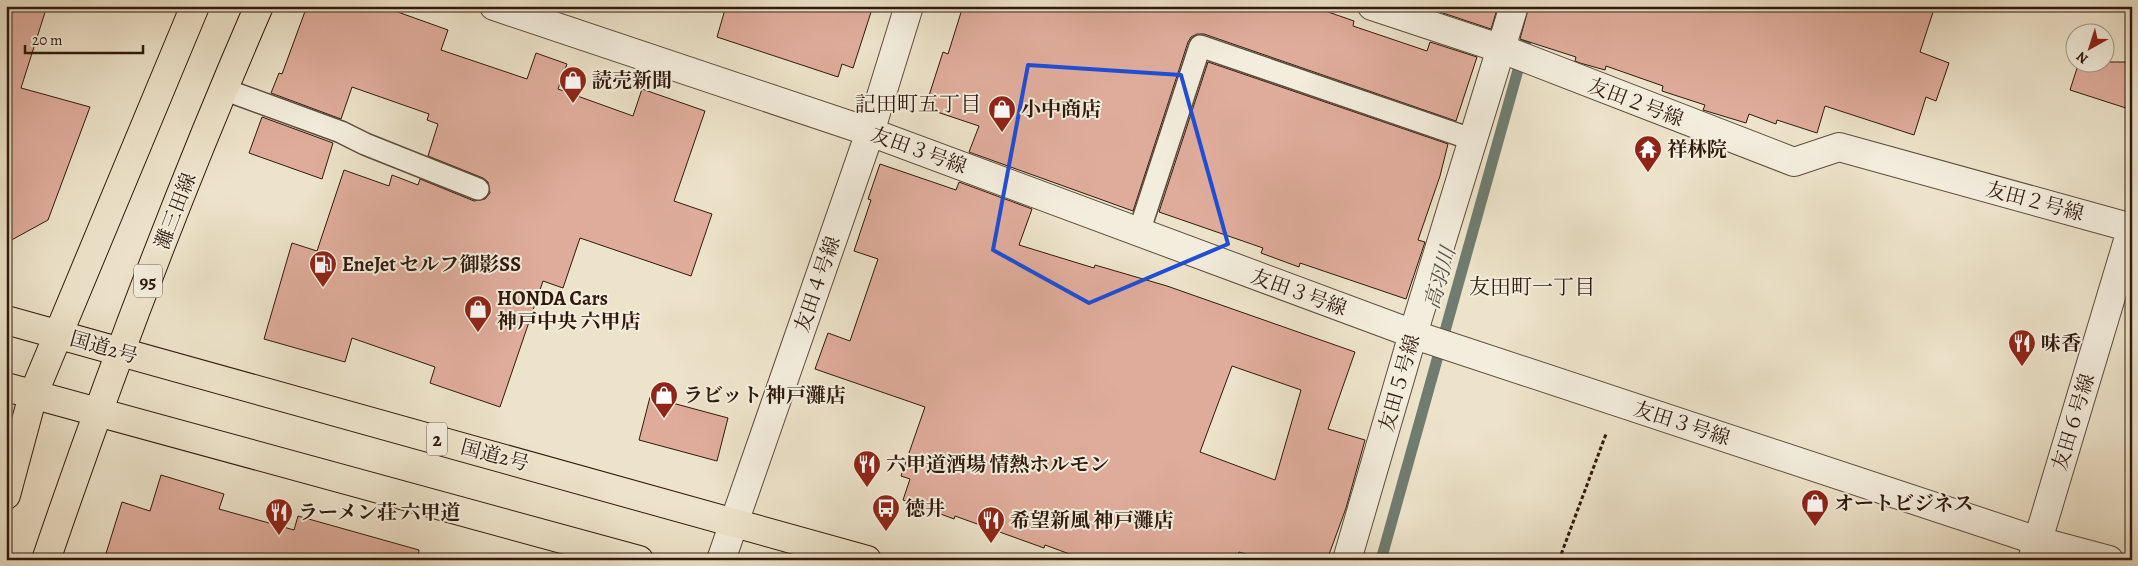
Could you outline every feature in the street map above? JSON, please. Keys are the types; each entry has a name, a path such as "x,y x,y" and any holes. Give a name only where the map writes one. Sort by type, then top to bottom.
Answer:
{"main road":[{"path":"6,496 33,395 195,6"},
{"name":"灘三田線","path":"46,560 97,411 223,89 259,6"},
{"name":"国道2号","path":"6,320 867,560"},
{"path":"6,387 639,560"}],"street":[{"name":"友田３号線","path":"494,6 870,132 1420,337 1618,402 2035,550 2109,560"},
{"name":"友田４号線","path":"720,560 870,132 909,6"},
{"name":"友田２号線","path":"1372,6 1507,51 1794,162 1839,147 2132,228"},
{"name":"友田５号線","path":"1347,560 1420,337 1474,140 1507,51 1514,6"},
{"name":"友田６号線","path":"2035,550 2132,228"}],"lane":[{"path":"1139,232 1200,46 1474,140"},
{"path":"223,89 341,132 365,144 478,189"}],"path":[{"path":"1559,560 1618,402"}],"highlighted area":[{"path":"1028,65 1181,75 1228,244 1089,303 993,250"}],"building":[{"path":"6,6 47,6 21,88 90,107 48,220 6,243"},
{"path":"307,6 381,6 448,30 441,50 527,79 536,53 567,64 558,89 633,116 642,89 705,111 674,201 712,214 691,276 580,238 563,288 543,281 500,407 430,383 435,367 352,338 345,362 264,339 292,243 317,251 344,170 389,186 392,175 418,185 420,179 474,201 485,199 490,193 488,182 483,178 428,156 438,124 427,120 429,114 352,87 341,119 271,93 279,73 282,74"},
{"path":"726,6 873,6 853,68 842,64 838,77 717,37"},
{"path":"963,6 1311,6 1354,21 1353,26 1427,51 1430,42 1477,57 1456,121 1204,34 1197,34 1191,37 1188,42 1133,211 969,152 979,126 925,108 943,52 948,54"},
{"path":"1441,6 1498,6 1491,29 1440,12"},
{"path":"1529,6 1935,6 1920,52 1949,63 1936,101 1926,97 1914,135 1825,106 1817,133 1777,120 1776,124 1749,114 1746,123 1703,110 1705,105 1662,91 1663,86 1606,66 1605,70 1580,63 1575,61 1576,57 1520,39"},
{"path":"1208,62 1448,144 1440,176 1418,240 1425,242 1406,299 1300,263 1299,267 1261,253 1263,248 1159,212"},
{"path":"2116,62 2132,62 2132,110 2070,90 2076,72 2116,72"},
{"path":"262,117 333,143 322,179 249,153"},
{"path":"880,164 956,190 959,182 1032,209 1019,245 1094,268 1095,265 1167,286 1355,352 1328,429 1365,440 1346,508 1327,560 1266,560 1239,552 1237,560 1086,560 1045,545 1044,548 955,516 954,519 903,500 910,479 901,476 925,407 815,369 828,333 850,341 878,259 854,251 871,200 868,199","holes":["1232,366 1301,390 1275,480 1200,452"]},
{"path":"650,397 728,418 717,461 639,440"},
{"path":"161,475 224,494 219,509 294,530 298,516 419,550 418,560 104,560 122,502 150,511"}],"waterway":[{"name":"高羽川","path":"1381,560 1530,27"}],"place":[{"name":"読売新聞","path":"573,104"},
{"name":"小中商店","path":"1002,133"},
{"name":"祥林院","path":"1648,173"},
{"name":"EneJet セルフ御影SS","path":"323,288"},
{"name":"HONDA Cars 神戸中央 六甲店","path":"478,333"},
{"name":"味香","path":"2022,367"},
{"name":"ラビット 神戸灘店","path":"664,419"},
{"name":"六甲道酒場 情熱ホルモン","path":"867,488"},
{"name":"オートビジネス","path":"1815,527"},
{"name":"徳井","path":"886,532"},
{"name":"ラーメン荘 六甲道","path":"279,536"},
{"name":"希望新風 神戸灘店","path":"991,544"}],"district":[{"name":"記田町五丁目","path":"918,104"},
{"name":"友田町一丁目","path":"1532,287"}]}
